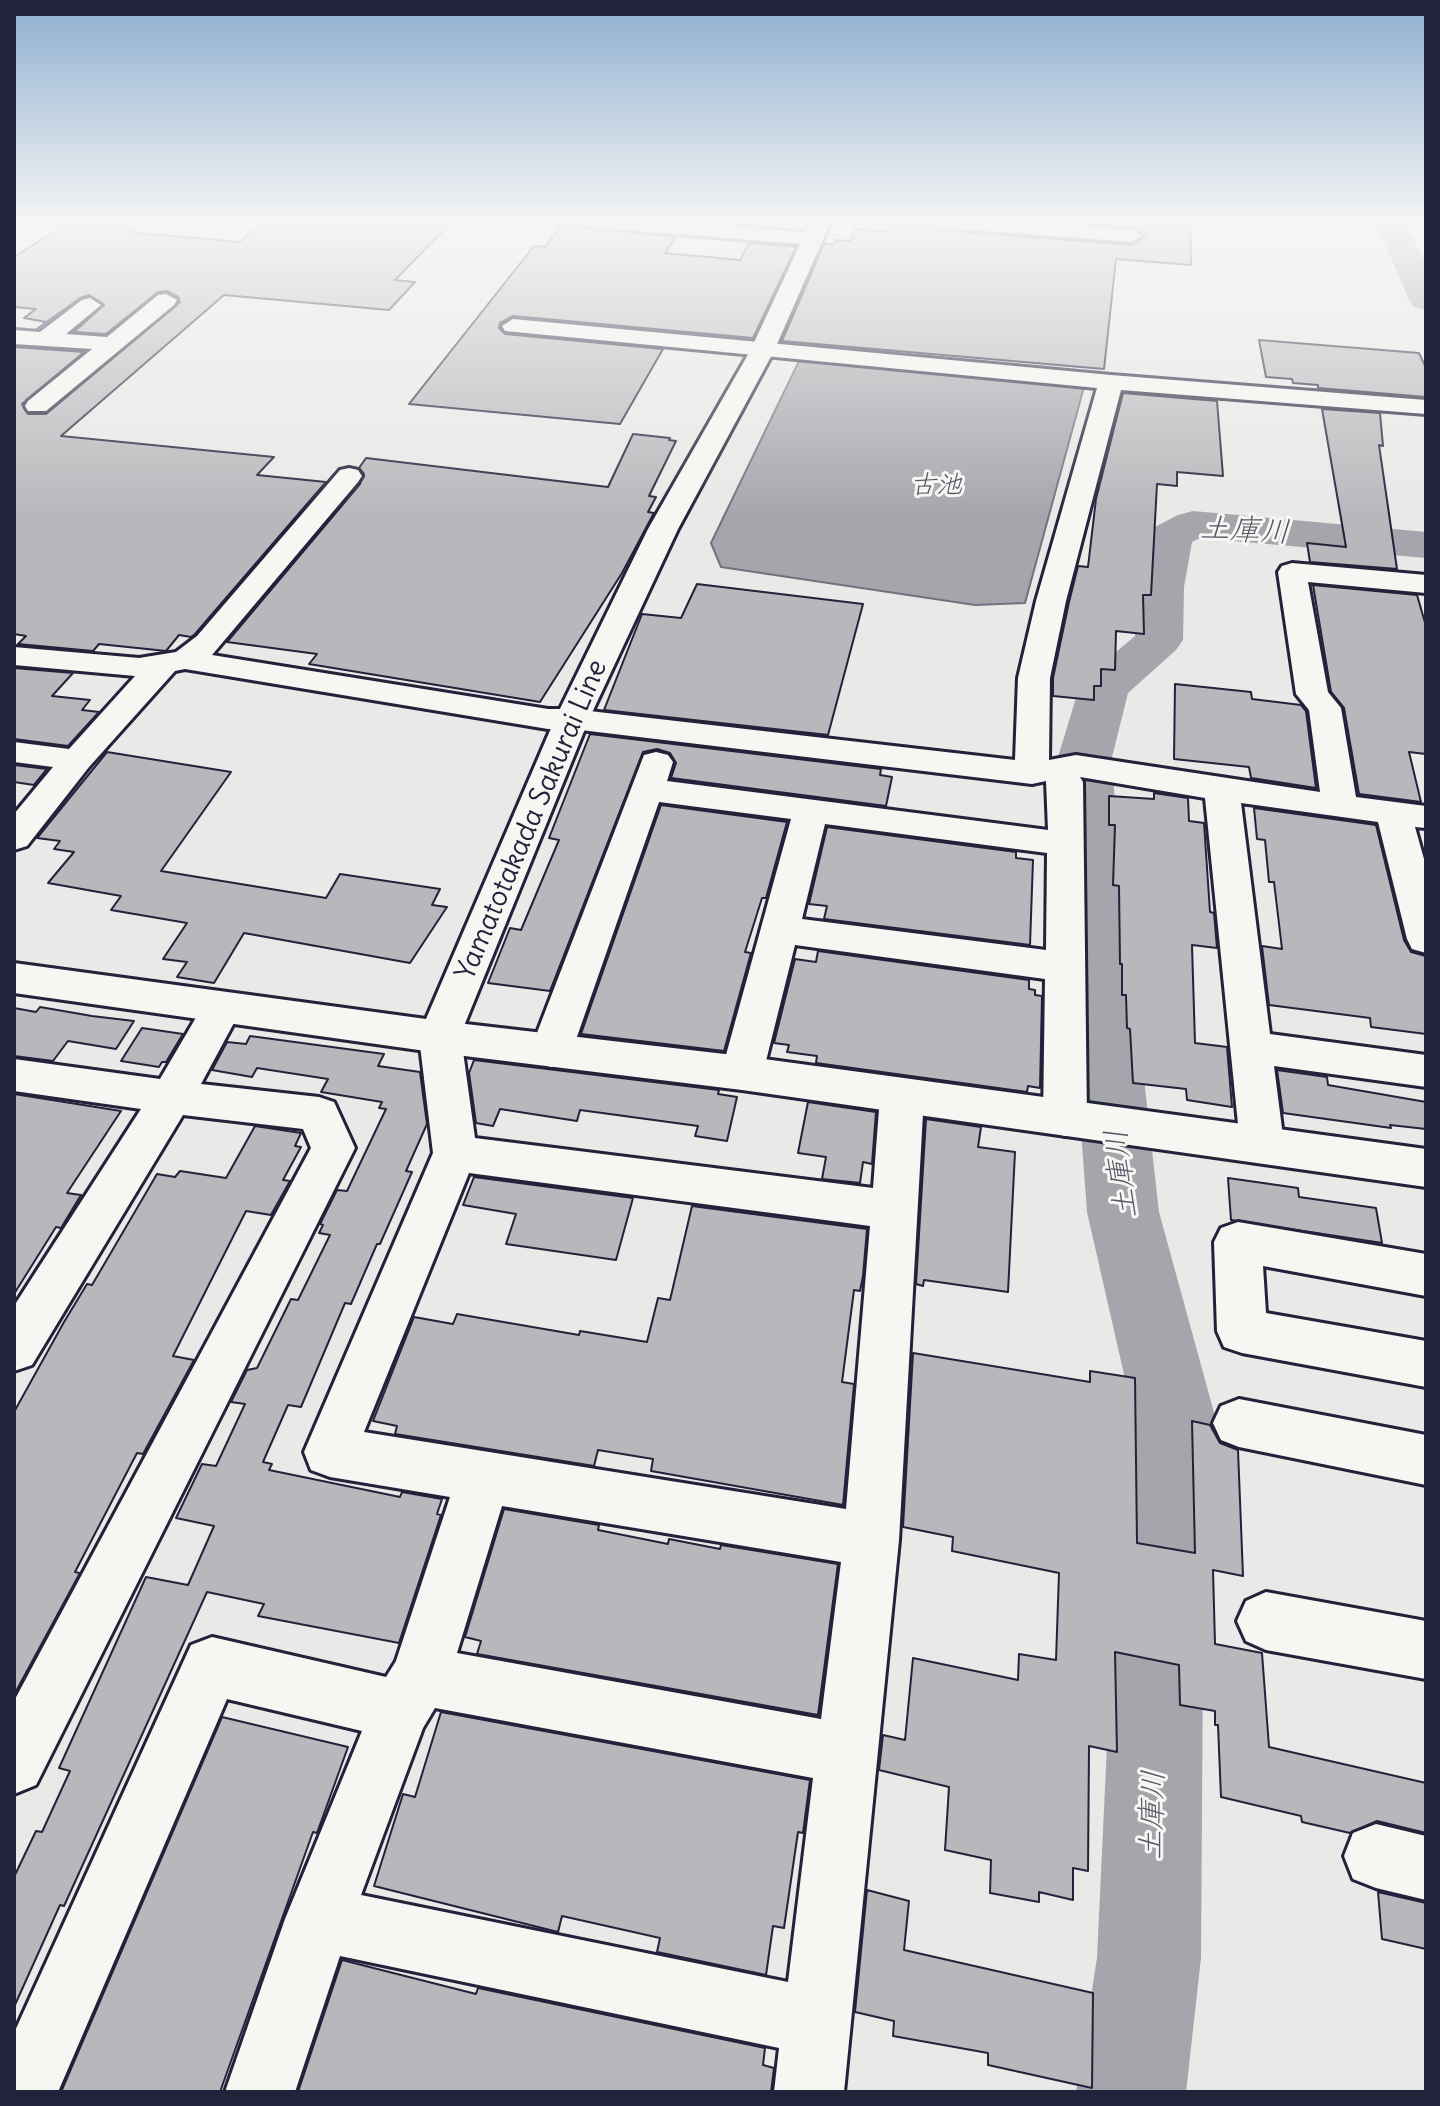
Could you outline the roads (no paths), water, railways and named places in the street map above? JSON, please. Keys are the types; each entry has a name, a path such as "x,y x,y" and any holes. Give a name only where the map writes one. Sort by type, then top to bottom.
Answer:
{"main road":[{"name":"Yamatotakada Sakurai Line","path":"440,1037 572,719 663,529 762,351 776,319"},
{"path":"14,978 440,1037 742,1073 1426,1168"}],"street":[{"path":"45,339 71,319"},
{"path":"37,406 143,319"},
{"path":"513,326 742,345 762,351 1111,382 1426,407"},
{"path":"14,337 113,344"},
{"path":"1066,1119 1066,782 1054,769 1034,678 1051,601 1111,382"},
{"path":"14,838 77,760 174,662 208,643 349,476"},
{"path":"1340,807 1325,708 1312,694 1292,572 1426,584"},
{"path":"14,656 96,666 174,662 548,719 1054,769 1410,815 1426,939"},
{"path":"551,1051 668,730"},
{"path":"14,752 77,760"},
{"path":"1212,788 1251,1047 1260,1144"},
{"path":"647,789 1066,844"},
{"path":"742,1073 811,810"},
{"path":"780,930 1065,967"},
{"path":"14,1349 172,1097 222,1008"},
{"path":"440,1037 455,1153 330,1452 871,1540"},
{"path":"1251,1047 1426,1071"},
{"path":"14,1075 319,1114 333,1148 14,1763"},
{"path":"809,2092 871,1540 902,1096"},
{"path":"455,1153 896,1210"},
{"path":"1426,1275 1238,1242 1242,1331 1426,1364"},
{"path":"1239,1423 1426,1460"},
{"path":"260,2092 318,1919 410,1693 484,1476"},
{"path":"1266,1621 1426,1650"},
{"path":"23,2092 212,1666 848,1754"},
{"path":"318,1919 818,2022"}],"water":[{"name":"古池","path":"799,361 1084,387 1025,603 975,605 721,567 711,543"}],"waterway":[{"name":"土庫川","path":"1131,2092 1149,1958 1157,1660 1177,1427 1123,1212 1089,849 1085,757 1104,688 1159,640 1161,587 1171,536 1193,524 1426,545"}]}
